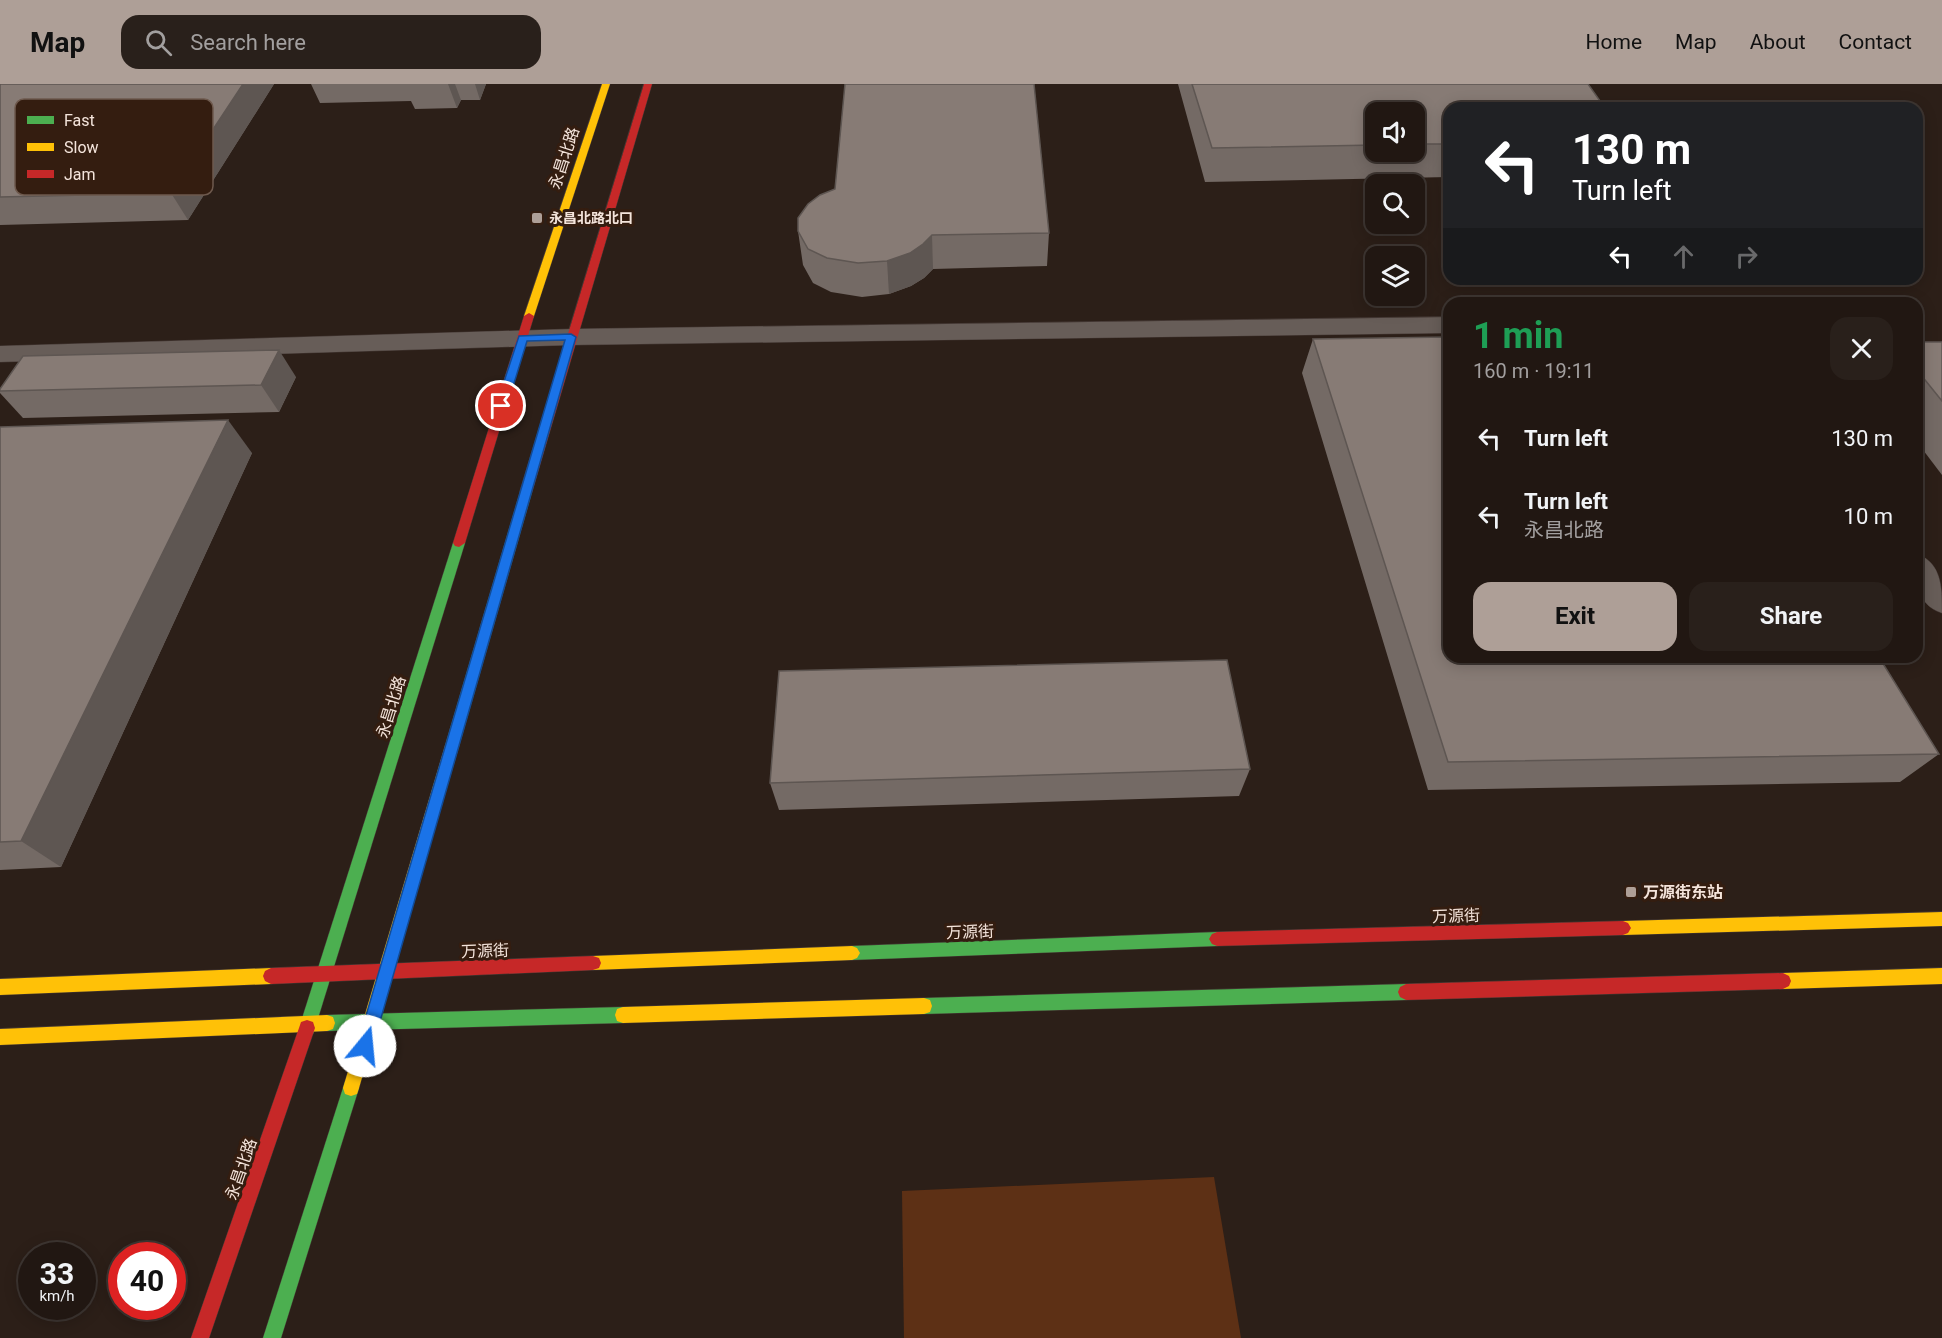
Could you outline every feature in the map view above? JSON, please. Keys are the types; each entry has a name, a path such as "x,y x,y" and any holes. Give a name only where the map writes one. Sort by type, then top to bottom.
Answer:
{"street":[{"name":"永昌北路","path":"200,1338 326,973 522,338 606,84"},
{"path":"272,1338 372,1023 571,337 648,84"},
{"path":"0,354 571,337 1443,325"},
{"path":"1923,574 1942,601"},
{"name":"万源街","path":"0,987 1124,942 1942,919"},
{"path":"0,1037 308,1024 1942,976"}],"shaded area":[{"path":"1214,1177 1241,1338 904,1338 902,1191"}],"building":[{"path":"0,84 243,84 213,129 213,99 15,99 15,195 86,195 0,197"},
{"path":"845,84 1034,84 1049,233 932,235 910,253 887,261 858,263 827,258 808,249 798,231 798,218 808,204 820,195 835,189"},
{"path":"1192,84 1588,84 1601,102 1443,102 1443,144 1425,144 1425,102 1365,102 1365,145 1212,148"},
{"path":"1443,337 1443,663 1883,663 1939,754 1448,762 1313,339"},
{"path":"1923,342 1942,342 1942,401 1923,377"},
{"path":"279,350 261,385 0,391 23,356"},
{"path":"228,420 21,841 0,842 0,427"},
{"path":"1227,660 1250,769 770,783 779,671"}],"traffic: fast":[{"path":"452,746 526,492"},
{"path":"307,1028 459,543"},
{"path":"852,953 1217,939"},
{"path":"924,1006 1406,992"},
{"path":"327,1023 623,1015"},
{"path":"272,1338 351,1088"}],"traffic: slow":[{"path":"529,316 606,84"},
{"path":"351,1088 452,746"},
{"path":"1623,928 1942,919"},
{"path":"593,963 852,953"},
{"path":"0,987 271,976"},
{"path":"1783,981 1942,976"},
{"path":"623,1015 924,1006"},
{"path":"0,1037 327,1023"}],"traffic: jam":[{"path":"526,492 648,84"},
{"path":"459,543 529,316"},
{"path":"1217,939 1623,928"},
{"path":"271,976 593,963"},
{"path":"1406,992 1783,981"},
{"path":"200,1338 307,1028"}],"place":[{"name":"永昌北路北口","path":"537,218"},
{"name":"万源街东站","path":"1631,892"}],"route":[{"path":"365,1046 571,337 522,338 501,406"}]}
